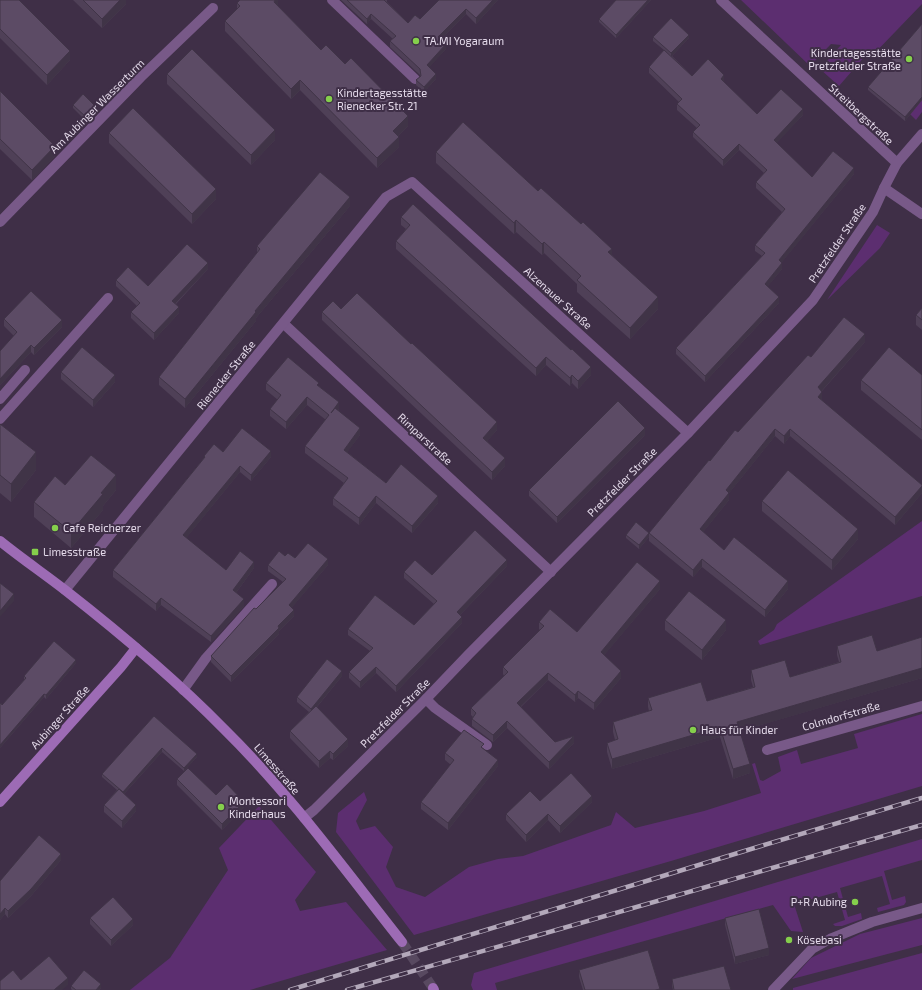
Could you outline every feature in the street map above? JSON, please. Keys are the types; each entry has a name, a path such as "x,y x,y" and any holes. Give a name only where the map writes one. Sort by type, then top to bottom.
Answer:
{"main road":[{"name":"Limesstraße","path":"0,541 65,590 136,648 225,729 266,773 304,818 402,942"},
{"name":"Aubinger Straße","path":"0,802 121,667 136,648"}],"street":[{"path":"332,0 415,79"},
{"name":"Streitbergstraße","path":"721,0 897,163"},
{"name":"Am Aubinger Wasserturm","path":"0,222 141,77 214,8"},
{"name":"Pretzfelder Straße","path":"304,818 314,810 426,699 688,433 813,300 873,212 897,163 922,134"},
{"name":"Rienecker Straße","path":"65,590 284,324 386,197 412,182"},
{"name":"Alzenauer Straße","path":"412,182 688,433"},
{"path":"884,188 922,214"},
{"path":"0,419 108,298"},
{"name":"Rimparstraße","path":"284,324 551,572"},
{"path":"0,399 25,370"},
{"path":"183,690 206,658 272,584"},
{"path":"426,699 435,708 487,745"},
{"name":"Colmdorfstraße","path":"767,750 922,706"},
{"path":"775,989 812,949 830,939 872,922 922,908"}],"shaded area":[{"path":"741,0 922,0 922,4 870,58 865,56 839,86 820,69 841,45 831,44 810,66"},
{"path":"922,100 922,112 916,120 910,114"},
{"path":"877,225 890,233 880,248 827,300"},
{"path":"922,521 922,596 760,645 758,641 774,630 777,624"},
{"path":"922,714 922,786 671,861 414,935 336,832 338,813 364,792 367,800 356,821 360,830 375,826 393,847 386,867 396,887 425,897 469,867 498,859 523,856 611,825 616,812 635,828 704,811 761,793 752,764 755,763 760,780 763,781 781,771 778,757 797,750 801,764 858,748 854,734"},
{"path":"259,806 316,872 295,900 300,911 346,902 387,950 250,990 130,990 170,958 228,870 219,848"},
{"path":"922,839 922,860 884,871 892,900 905,896 906,902 904,905 878,912 877,908 890,904 882,876 840,888 848,917 861,913 862,919 842,926 835,926 833,924 845,920 837,892 794,904 803,932 791,931 773,905 495,983 497,990 473,990 471,985 474,973"},
{"path":"922,918 922,945 792,979 811,958 860,934"},
{"path":"922,953 922,990 793,990 793,988"}],"building":[{"path":"0,0 19,0 70,51 47,75 0,29"},
{"path":"83,0 120,0 102,19"},
{"path":"240,0 275,0 274,2 321,50 326,45 345,64 351,58 408,116 393,131 399,137 377,158 300,80 291,89 225,21 240,6 237,3"},
{"path":"347,0 384,0 408,23 415,15 420,19 439,0 493,0 476,18 466,9 438,37 446,44 427,65 436,74 424,87 416,80 421,76 420,69 390,41 396,36 371,14 367,19"},
{"path":"616,0 648,0 616,35 599,19"},
{"path":"671,18 689,35 671,53 653,37"},
{"name":"Kindertagesstätte Pretzfelder Straße","path":"922,24 922,97 905,117 868,87"},
{"path":"192,49 275,130 251,155 167,74"},
{"path":"664,50 692,76 708,59 724,75 721,79 757,114 781,89 803,109 774,140 812,177 833,151 854,168 779,260 782,263 765,284 779,297 705,376 676,348 765,253 755,245 785,209 756,182 767,170 739,144 723,160 693,132 700,125 677,104 682,99 649,67"},
{"path":"0,91 55,146 32,170 0,139"},
{"path":"83,94 96,107 86,117 73,105"},
{"path":"133,108 216,189 192,214 109,133"},
{"path":"463,122 538,191 541,188 581,224 583,222 612,249 608,252 658,297 630,328 577,280 581,276 544,242 542,244 516,220 514,223 436,152"},
{"path":"320,172 350,197 255,311 256,312 185,399 159,377 260,249 257,246"},
{"path":"413,204 591,367 578,381 572,375 570,378 546,357 536,368 396,241 410,225 401,217"},
{"path":"187,244 208,263 172,301 179,307 154,333 131,312 140,303 116,280 128,267 148,286"},
{"path":"31,291 62,320 34,348 31,345 0,379 0,351 17,332 4,319"},
{"path":"357,293 497,422 483,438 505,458 492,472 322,312 333,301 341,309"},
{"path":"922,308 922,320 916,315"},
{"path":"844,317 865,334 818,387 822,392 818,397 922,486 895,517 790,429 784,436 775,429 726,490 729,493 700,529 724,550 734,537 788,581 765,610 702,559 693,570 649,533 735,430 738,432 808,355 811,357"},
{"path":"82,347 115,375 93,400 61,372"},
{"path":"889,347 922,375 922,430 861,380"},
{"path":"288,357 319,383 317,385 339,402 331,413 335,408 360,428 344,450 386,483 401,464 438,496 412,526 376,496 359,518 333,498 348,478 305,446 329,415 307,397 286,422 270,409 281,395 266,383"},
{"path":"618,401 645,428 557,517 529,490"},
{"path":"0,424 36,452 11,484 0,475"},
{"path":"242,428 271,451 251,475 240,466 183,535 226,570 240,551 254,562 233,590 244,599 211,636 161,598 156,604 113,570 214,444 223,452"},
{"path":"91,455 116,475 101,493 103,494 71,532 34,502 55,476 65,485"},
{"path":"788,470 858,529 832,560 762,501"},
{"path":"636,522 649,533 639,545 626,535"},
{"path":"475,530 507,560 457,612 462,617 396,686 376,667 360,682 349,672 373,648 348,629 375,595 414,625 437,601 404,572 415,560 432,575"},
{"path":"308,543 328,559 289,605 294,610 278,626 279,628 231,676 211,656 254,608 256,609 286,579 268,565 279,551 285,556 288,553 295,558"},
{"path":"637,562 660,581 601,652 621,671 594,703 578,691 575,695 548,673 517,703 555,742 574,736 549,762 507,721 493,735 472,719 476,713 471,708 508,672 503,667 544,626 539,622 550,609 577,632"},
{"path":"0,583 14,594 0,611"},
{"path":"689,591 726,620 702,650 665,620"},
{"path":"872,635 877,651 922,637 922,668 737,722 750,764 733,769 720,727 612,759 607,743 618,739 613,722 652,710 648,698 701,682 707,701 755,687 751,670 785,660 790,677 841,662 837,646"},
{"path":"54,641 76,660 0,745 0,704 1,703 2,705 26,678 24,676"},
{"path":"327,659 342,671 311,709 297,697"},
{"path":"316,706 348,739 333,754 330,751 319,761 290,731"},
{"path":"154,716 197,754 184,768 162,748 123,792 102,774"},
{"path":"464,730 484,744 481,747 498,760 448,823 421,802 454,760 445,753"},
{"path":"188,768 216,795 227,784 244,802 222,824 177,779"},
{"path":"571,773 592,796 560,826 548,814 526,835 506,814 530,791 540,801"},
{"path":"119,789 136,805 122,821 104,805"},
{"path":"39,835 61,854 31,889 8,911 5,908 0,914 0,881"},
{"path":"113,897 133,919 111,940 90,918"},
{"path":"759,909 769,948 735,957 725,918"},
{"path":"648,950 660,989 585,990 579,970"},
{"path":"49,956 68,978 54,990 0,990 0,981 13,970 21,980"},
{"path":"724,966 731,990 674,990 672,979"},
{"path":"84,970 101,984 96,990 76,990 71,986"}],"tunnel":[{"path":"402,942 433,988"}],"railway":[{"path":"290,990 922,798"},
{"path":"347,990 922,825"}],"place":[{"name":"TA.MI Yogaraum","path":"416,41"},
{"name":"Kindertagesstätte Pretzfelder Straße","path":"909,59"},
{"name":"Kindertagesstätte Rienecker Str. 21","path":"329,99"},
{"name":"Cafe Reicherzer","path":"55,528"},
{"name":"Limesstraße","path":"35,552"},
{"name":"Haus für Kinder","path":"693,730"},
{"name":"Montessori Kinderhaus","path":"221,807"},
{"name":"P+R Aubing","path":"855,902"},
{"name":"Kösebasi","path":"789,940"}]}
